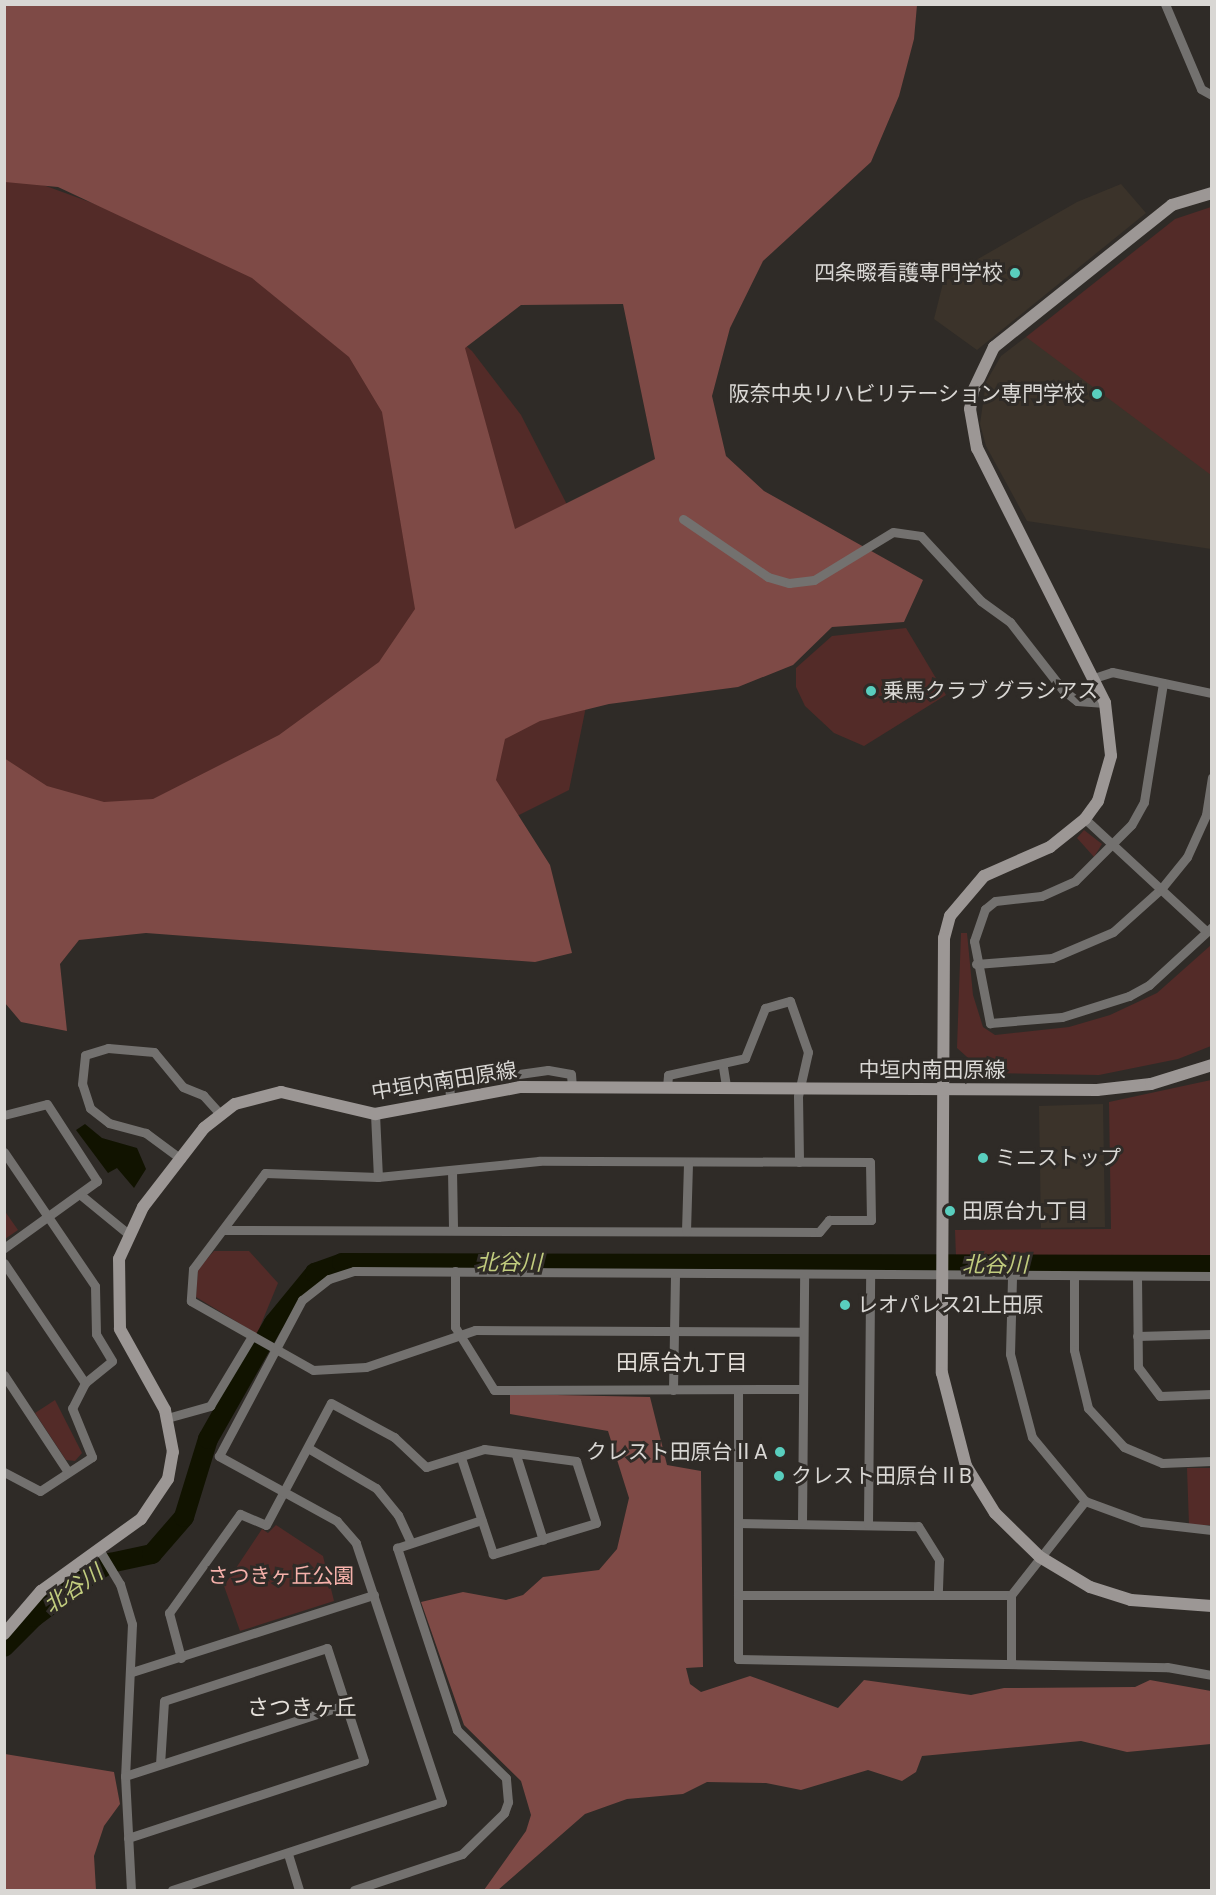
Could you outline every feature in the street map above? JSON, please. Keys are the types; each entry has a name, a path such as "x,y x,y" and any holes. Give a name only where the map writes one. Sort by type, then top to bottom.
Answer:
{"street":[{"path":"1165,4 1201,89 1212,95"},
{"path":"1212,193 1172,206 994,347 973,391 970,409 977,448 1105,703 1111,756 1098,801 1085,819 1050,847 984,876 950,916 944,938 942,1372 958,1446 995,1513 1040,1557 1090,1587 1131,1600 1212,1606"},
{"path":"683,519 768,577 789,583 814,580 893,532 921,536 981,601 1010,622 1063,690 1077,701 1105,703"},
{"path":"1094,678 1113,672 1212,693"},
{"path":"1085,819 1114,846 1161,889 1209,929 1149,985 1100,1008 1062,1017 990,1023 976,964 974,941 985,909 995,901 1056,891 1114,846 1144,802 1163,683"},
{"path":"976,964 1073,952 1113,932 1161,889 1198,837 1212,777"},
{"path":"667,1087 668,1075 723,1067 753,1050 765,1008 790,1001 808,1052 800,1088 798,1162"},
{"path":"182,1159 146,1133 109,1123 90,1108 82,1084 86,1055 108,1048 154,1052 183,1087 203,1095 220,1114"},
{"name":"中垣内南田原線","path":"4,1634 41,1591 100,1552 158,1501 173,1452 167,1418 120,1329 117,1283 126,1233 182,1159 220,1114 235,1104 281,1092 375,1114 450,1097 572,1087 1097,1090 1151,1084 1212,1065"},
{"path":"723,1067 726,1087"},
{"path":"450,1097 449,1083 484,1068 512,1075 548,1070 570,1074 572,1087"},
{"path":"4,1115 47,1104 97,1181 82,1196 4,1248"},
{"path":"375,1114 378,1177"},
{"path":"4,1152 51,1218 95,1286 96,1334 112,1361 85,1383 72,1408 92,1457 40,1491 4,1472"},
{"path":"223,1230 819,1232 830,1220 871,1220 870,1162 539,1161 378,1177 266,1173 193,1269 191,1301 313,1370 366,1367 475,1330 803,1332"},
{"path":"686,1231 688,1162"},
{"path":"452,1170 453,1229"},
{"path":"82,1196 126,1233"},
{"path":"4,1263 85,1383"},
{"path":"172,1890 442,1802 374,1595 347,1532 219,1456 302,1300 329,1279 354,1271 804,1276 943,1274 1012,1278 1212,1276"},
{"path":"455,1271 458,1335 494,1390 802,1389"},
{"path":"673,1390 675,1275"},
{"path":"802,1524 804,1276"},
{"path":"868,1524 870,1276"},
{"path":"1137,1276 1138,1366 1160,1396 1212,1394"},
{"path":"1074,1277 1074,1350 1088,1408 1124,1447 1162,1463 1212,1461"},
{"path":"1012,1278 1010,1354 1032,1437 1085,1501 1142,1522 1212,1530"},
{"path":"1137,1336 1212,1334"},
{"path":"167,1418 210,1406 253,1337"},
{"path":"4,1375 68,1472"},
{"path":"738,1390 738,1659 1167,1667 1212,1675"},
{"path":"181,1658 169,1613 240,1514 266,1525 331,1403 394,1437 426,1467 484,1449 516,1455 576,1461 596,1522 494,1554 461,1458"},
{"path":"308,1448 376,1488 398,1515 410,1542"},
{"path":"516,1455 543,1540"},
{"path":"1011,1664 1011,1595 1085,1501"},
{"path":"354,1890 462,1854 504,1813 508,1802 506,1778 457,1730 397,1548 481,1520"},
{"path":"738,1523 918,1526 939,1560 938,1594"},
{"path":"100,1552 120,1584 132,1624 132,1672 125,1776 131,1890"},
{"path":"132,1672 374,1595"},
{"path":"738,1595 1011,1595"},
{"path":"128,1838 364,1761 327,1648 164,1701 160,1764"},
{"path":"125,1776 345,1705"},
{"path":"288,1854 299,1890"}],"shaded area":[{"path":"5,5 917,5 914,39 899,96 871,162 763,261 730,328 712,396 726,456 764,491 923,580 904,622 832,627 793,665 738,687 609,704 540,721 505,739 496,780 550,865 572,953 535,962 146,933 79,940 60,964 67,1031 21,1022 5,1003 4,758 47,786 104,802 153,799 279,735 379,662 415,609 382,412 349,357 252,278 58,187 5,182","holes":["623,304 655,459 515,529 465,348 521,305"]},
{"name":"四条畷看護専門学校","path":"1121,184 1146,213 977,350 934,319 943,283 971,263 1077,202"},
{"name":"阪奈中央リハビリテーション専門学校","path":"1211,246 1211,549 1027,521 986,446 980,424 986,382 1001,356 1026,337"},
{"path":"1103,1104 1105,1227 1041,1228 1039,1106"},
{"path":"85,1124 102,1138 137,1148 146,1169 134,1188 117,1168 108,1173 76,1130"},
{"path":"510,1394 650,1397 667,1465 701,1471 703,1667 686,1668 690,1684 701,1692 750,1676 838,1708 864,1680 971,1695 1004,1688 1135,1687 1150,1680 1211,1691 1211,1744 1127,1752 1081,1741 922,1756 916,1772 902,1781 868,1770 801,1790 766,1783 707,1782 683,1794 627,1799 585,1814 498,1890 484,1890 526,1831 531,1815 521,1781 464,1725 421,1602 463,1592 506,1600 523,1595 543,1577 599,1570 617,1549 629,1498 608,1431 510,1414"},
{"path":"5,1754 114,1772 120,1804 104,1826 94,1856 96,1890 5,1890"}],"green space":[{"path":"5,171 453,335 472,351 521,415 579,528 590,687 569,790 509,820 5,929"},
{"path":"1212,207 1211,475 1026,337 1175,219"},
{"name":"乗馬クラブ グラシアス","path":"906,628 946,695 864,746 834,733 805,706 796,687 796,668 832,636"},
{"path":"1084,830 1102,844 1094,857 1077,838"},
{"path":"961,933 967,933 973,995 983,1027 995,1035 1069,1027 1110,1015 1157,993 1211,945 1211,1046 1178,1059 1099,1075 985,1073 957,1048"},
{"path":"1211,1080 1211,1260 956,1257 955,1230 1111,1229 1109,1102"},
{"path":"4,1210 18,1230 5,1239 4,1239"},
{"path":"214,1251 249,1251 278,1283 257,1334 196,1297 198,1269"},
{"path":"55,1400 82,1453 75,1461 66,1460 35,1413"},
{"path":"1187,1468 1211,1468 1211,1525 1189,1525"},
{"name":"さつきヶ丘公園","path":"276,1525 323,1556 334,1601 240,1631 224,1586 262,1529 268,1533"}],"waterway":[{"name":"北谷川","path":"4,1647 34,1617 89,1576 110,1563 152,1554 184,1517 208,1439 274,1323 315,1273 342,1263 1212,1265"}],"place":[{"name":"四条畷看護専門学校","path":"1015,273"},
{"name":"阪奈中央リハビリテーション専門学校","path":"1097,394"},
{"name":"乗馬クラブ グラシアス","path":"871,691"},
{"name":"ミニストップ","path":"983,1158"},
{"name":"田原台九丁目","path":"950,1211"},
{"name":"レオパレス21上田原","path":"845,1305"},
{"name":"クレスト田原台ⅡA","path":"780,1452"},
{"name":"クレスト田原台ⅡB","path":"779,1476"}],"district":[{"name":"田原台九丁目","path":"682,1363"},
{"name":"さつきヶ丘","path":"302,1708"}]}
